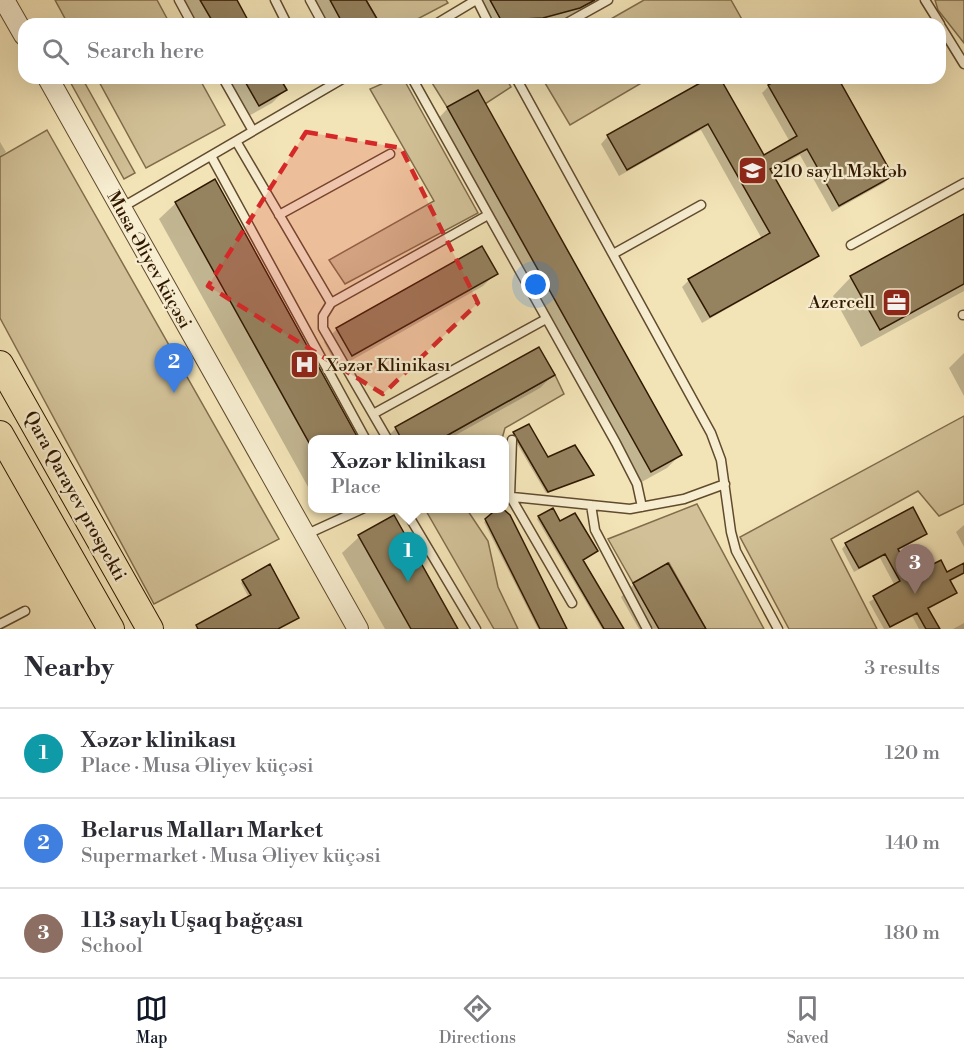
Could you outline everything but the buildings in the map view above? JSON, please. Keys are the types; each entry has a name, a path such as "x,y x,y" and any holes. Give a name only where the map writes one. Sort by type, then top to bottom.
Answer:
{"main road":[{"name":"Qara Qarayev prospekti","path":"0,363 150,629"},
{"name":"Qara Qarayev prospekti","path":"0,434 111,629"}],"street":[{"path":"4,0 18,24"},
{"name":"Musa Əliyev küçəsi","path":"51,84 358,629"}],"lane":[{"path":"179,0 189,18"},
{"path":"275,0 284,18"},
{"path":"310,0 320,18"},
{"path":"446,18 476,0 486,18"},
{"path":"576,18 608,0"},
{"path":"925,0 936,18"},
{"path":"946,34 964,64"},
{"path":"226,84 253,131"},
{"path":"120,208 334,84"},
{"path":"415,84 637,484 642,507"},
{"path":"519,84 711,433 721,460 731,532 736,551 778,629"},
{"path":"236,141 331,303"},
{"path":"279,215 390,154"},
{"path":"211,156 363,435"},
{"path":"851,245 964,183"},
{"path":"613,254 701,205"},
{"path":"385,435 323,328 323,316 331,303 488,215"},
{"path":"373,414 546,319"},
{"path":"509,474 512,440"},
{"path":"509,496 630,509 684,499 725,484"},
{"path":"509,499 572,603"},
{"path":"591,505 595,530 647,629"},
{"path":"305,535 353,513"},
{"path":"407,513 476,629"},
{"path":"0,624 25,611"}],"highlighted area":[{"path":"306,132 401,148 478,303 383,394 208,286"}],"shaded area":[{"path":"55,0 157,0 167,18 65,18"},
{"path":"366,0 446,0 448,3 419,18 376,18"},
{"path":"644,0 731,0 741,18 612,18"},
{"path":"935,0 964,0 964,43 946,18 938,10"},
{"path":"71,84 85,84 135,173 124,179"},
{"path":"100,84 202,84 225,125 146,168"},
{"path":"381,84 406,84 478,213 345,284 329,260 434,201 370,89"},
{"path":"433,84 509,84 511,87 485,104 447,107"},
{"path":"546,84 640,84 570,125"},
{"path":"47,130 279,539 154,604 0,318 0,157"},
{"path":"555,375 564,394 505,428 503,435 448,435"},
{"path":"964,416 964,504 939,516 918,491 831,539 877,629 789,629 740,537"},
{"path":"697,504 764,629 706,629 669,563 633,583 608,539"},
{"path":"427,513 469,513 488,541 498,587 518,629 494,629"}],"place":[{"name":"210 saylı Məktəb","path":"752,171"},
{"name":"Azercell","path":"896,302"},
{"name":"Xəzər Klinikası","path":"305,365"},
{"name":"Belarus Malları Market","path":"174,393"},
{"name":"Xəzər klinikası","path":"408,582"},
{"name":"113 saylı Uşaq bağçası","path":"915,594"}]}
